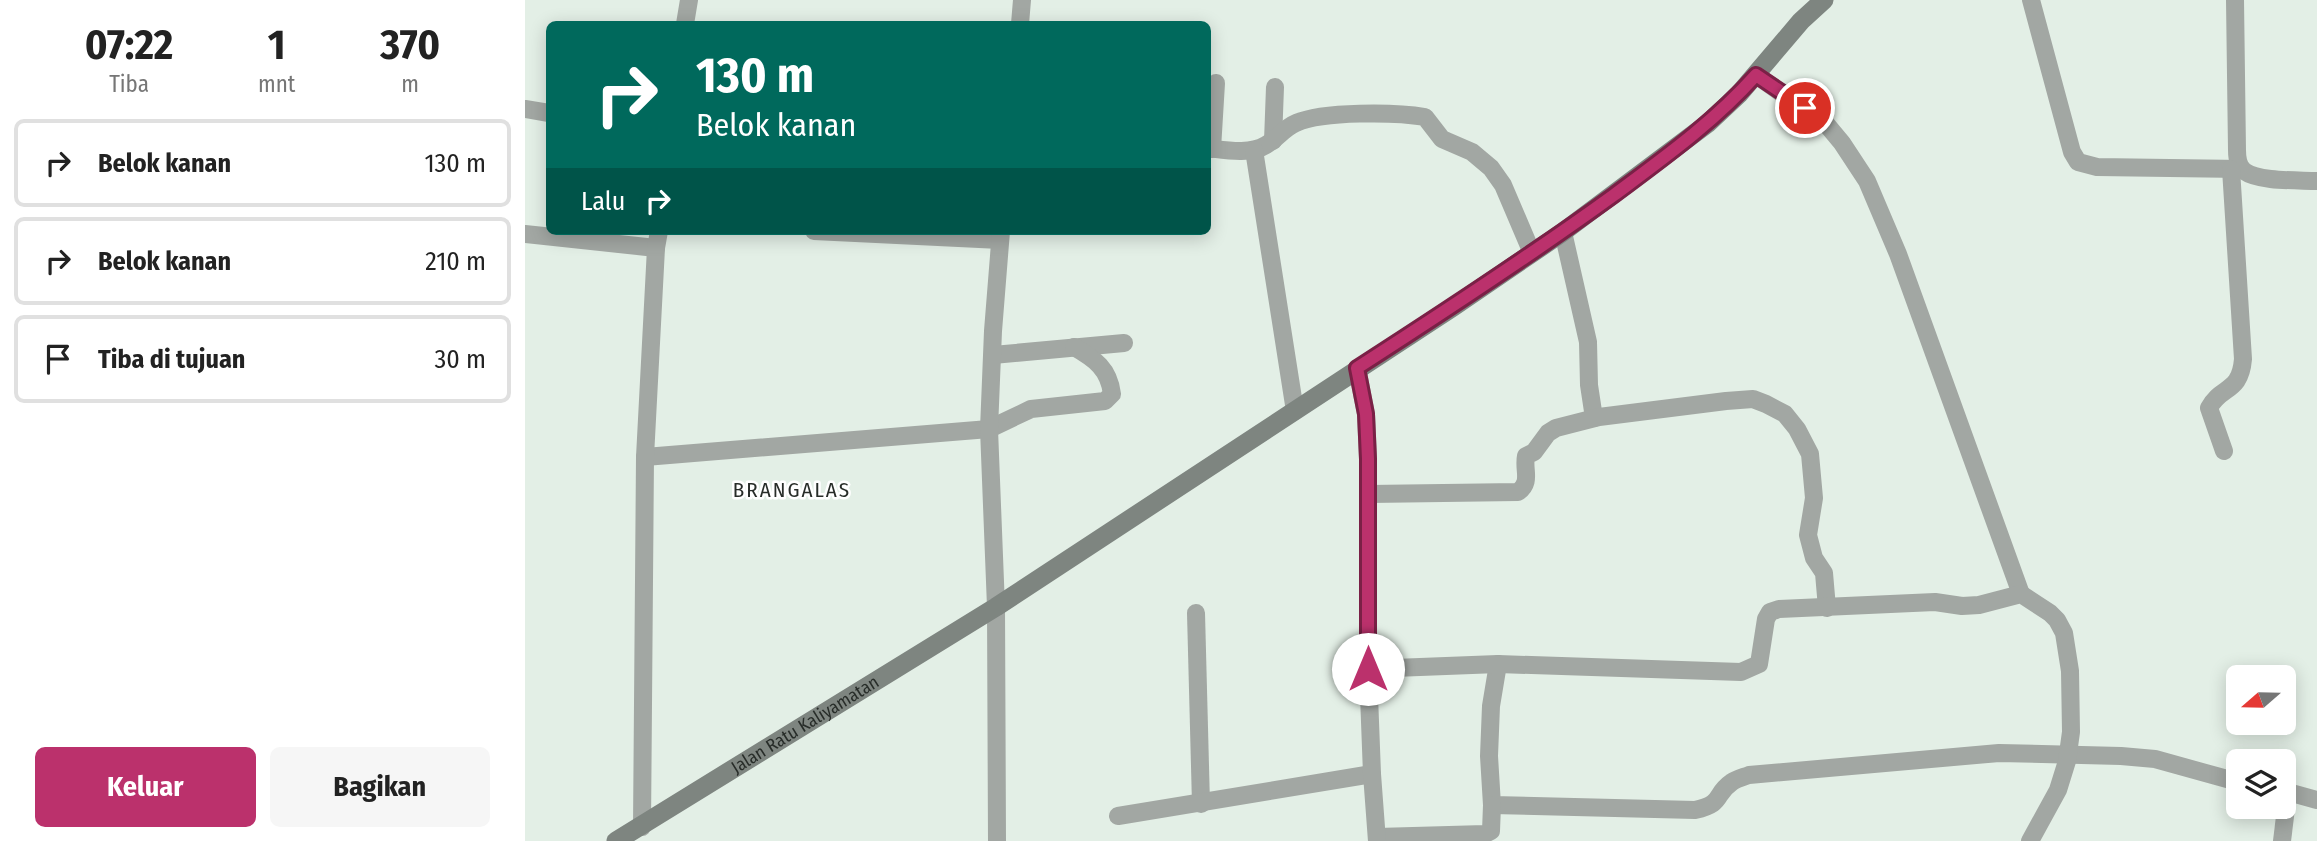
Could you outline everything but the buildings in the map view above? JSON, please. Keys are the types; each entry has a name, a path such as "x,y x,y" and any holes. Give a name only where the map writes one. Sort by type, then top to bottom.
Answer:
{"main road":[{"name":"Jalan Ratu Kaliyamatan","path":"616,841 996,607 1563,232 1684,143 1723,110 1801,21 1824,0"}],"street":[{"path":"686,21 689,0"},
{"path":"1020,21 1022,0"},
{"path":"2031,0 2072,152 2078,162 2097,167 2237,169 2259,177 2317,181"},
{"path":"2224,451 2209,408 2215,399 2238,380 2243,359 2235,0"},
{"path":"1756,75 1827,125 1842,142 1867,181 1898,254 2021,594"},
{"path":"1211,137 1216,83"},
{"path":"1273,141 1275,87"},
{"path":"525,109 546,112"},
{"path":"1211,148 1254,150 1273,141 1294,124 1312,118 1407,115 1426,117 1442,139 1472,152 1491,167 1503,186 1532,253"},
{"path":"1254,150 1295,411"},
{"path":"1563,232 1588,342 1589,385 1594,418"},
{"path":"525,234 546,235"},
{"path":"547,235 657,240 645,457 642,827"},
{"path":"964,235 1001,236 989,429 996,607 997,841"},
{"path":"993,355 1124,343"},
{"path":"645,457 989,429 1031,409 1105,401 1112,394 1109,376 1095,359 1074,347"},
{"path":"1357,368 1366,414 1369,494 1368,669 1377,839 1485,834 1491,831 1490,706 1498,664"},
{"path":"1369,494 1518,492 1524,488 1527,479 1524,464 1526,456 1556,428 1594,418 1753,399 1785,414 1797,429 1810,454 1814,499 1808,535 1814,558 1824,573 1827,608"},
{"path":"1368,669 1498,664 1741,671 1759,663 1766,619 1770,612 1789,608 1935,602 1962,606 1979,605 2021,594 2057,620 2064,633 2070,671 2071,711 2063,777 2054,801 2030,841"},
{"path":"1196,613 1201,804"},
{"path":"1492,805 1695,810 1710,807 1732,782 1749,775 1989,754 2155,759 2226,779"},
{"path":"1118,816 1372,774"},
{"path":"2296,795 2317,800"},
{"path":"2282,841 2284,819"}],"district":[{"name":"BRANGALAS","path":"792,490"}],"route":[{"path":"1368,669 1368,459 1366,414 1357,368 1563,232 1684,143 1723,110 1756,75 1805,108"}]}
